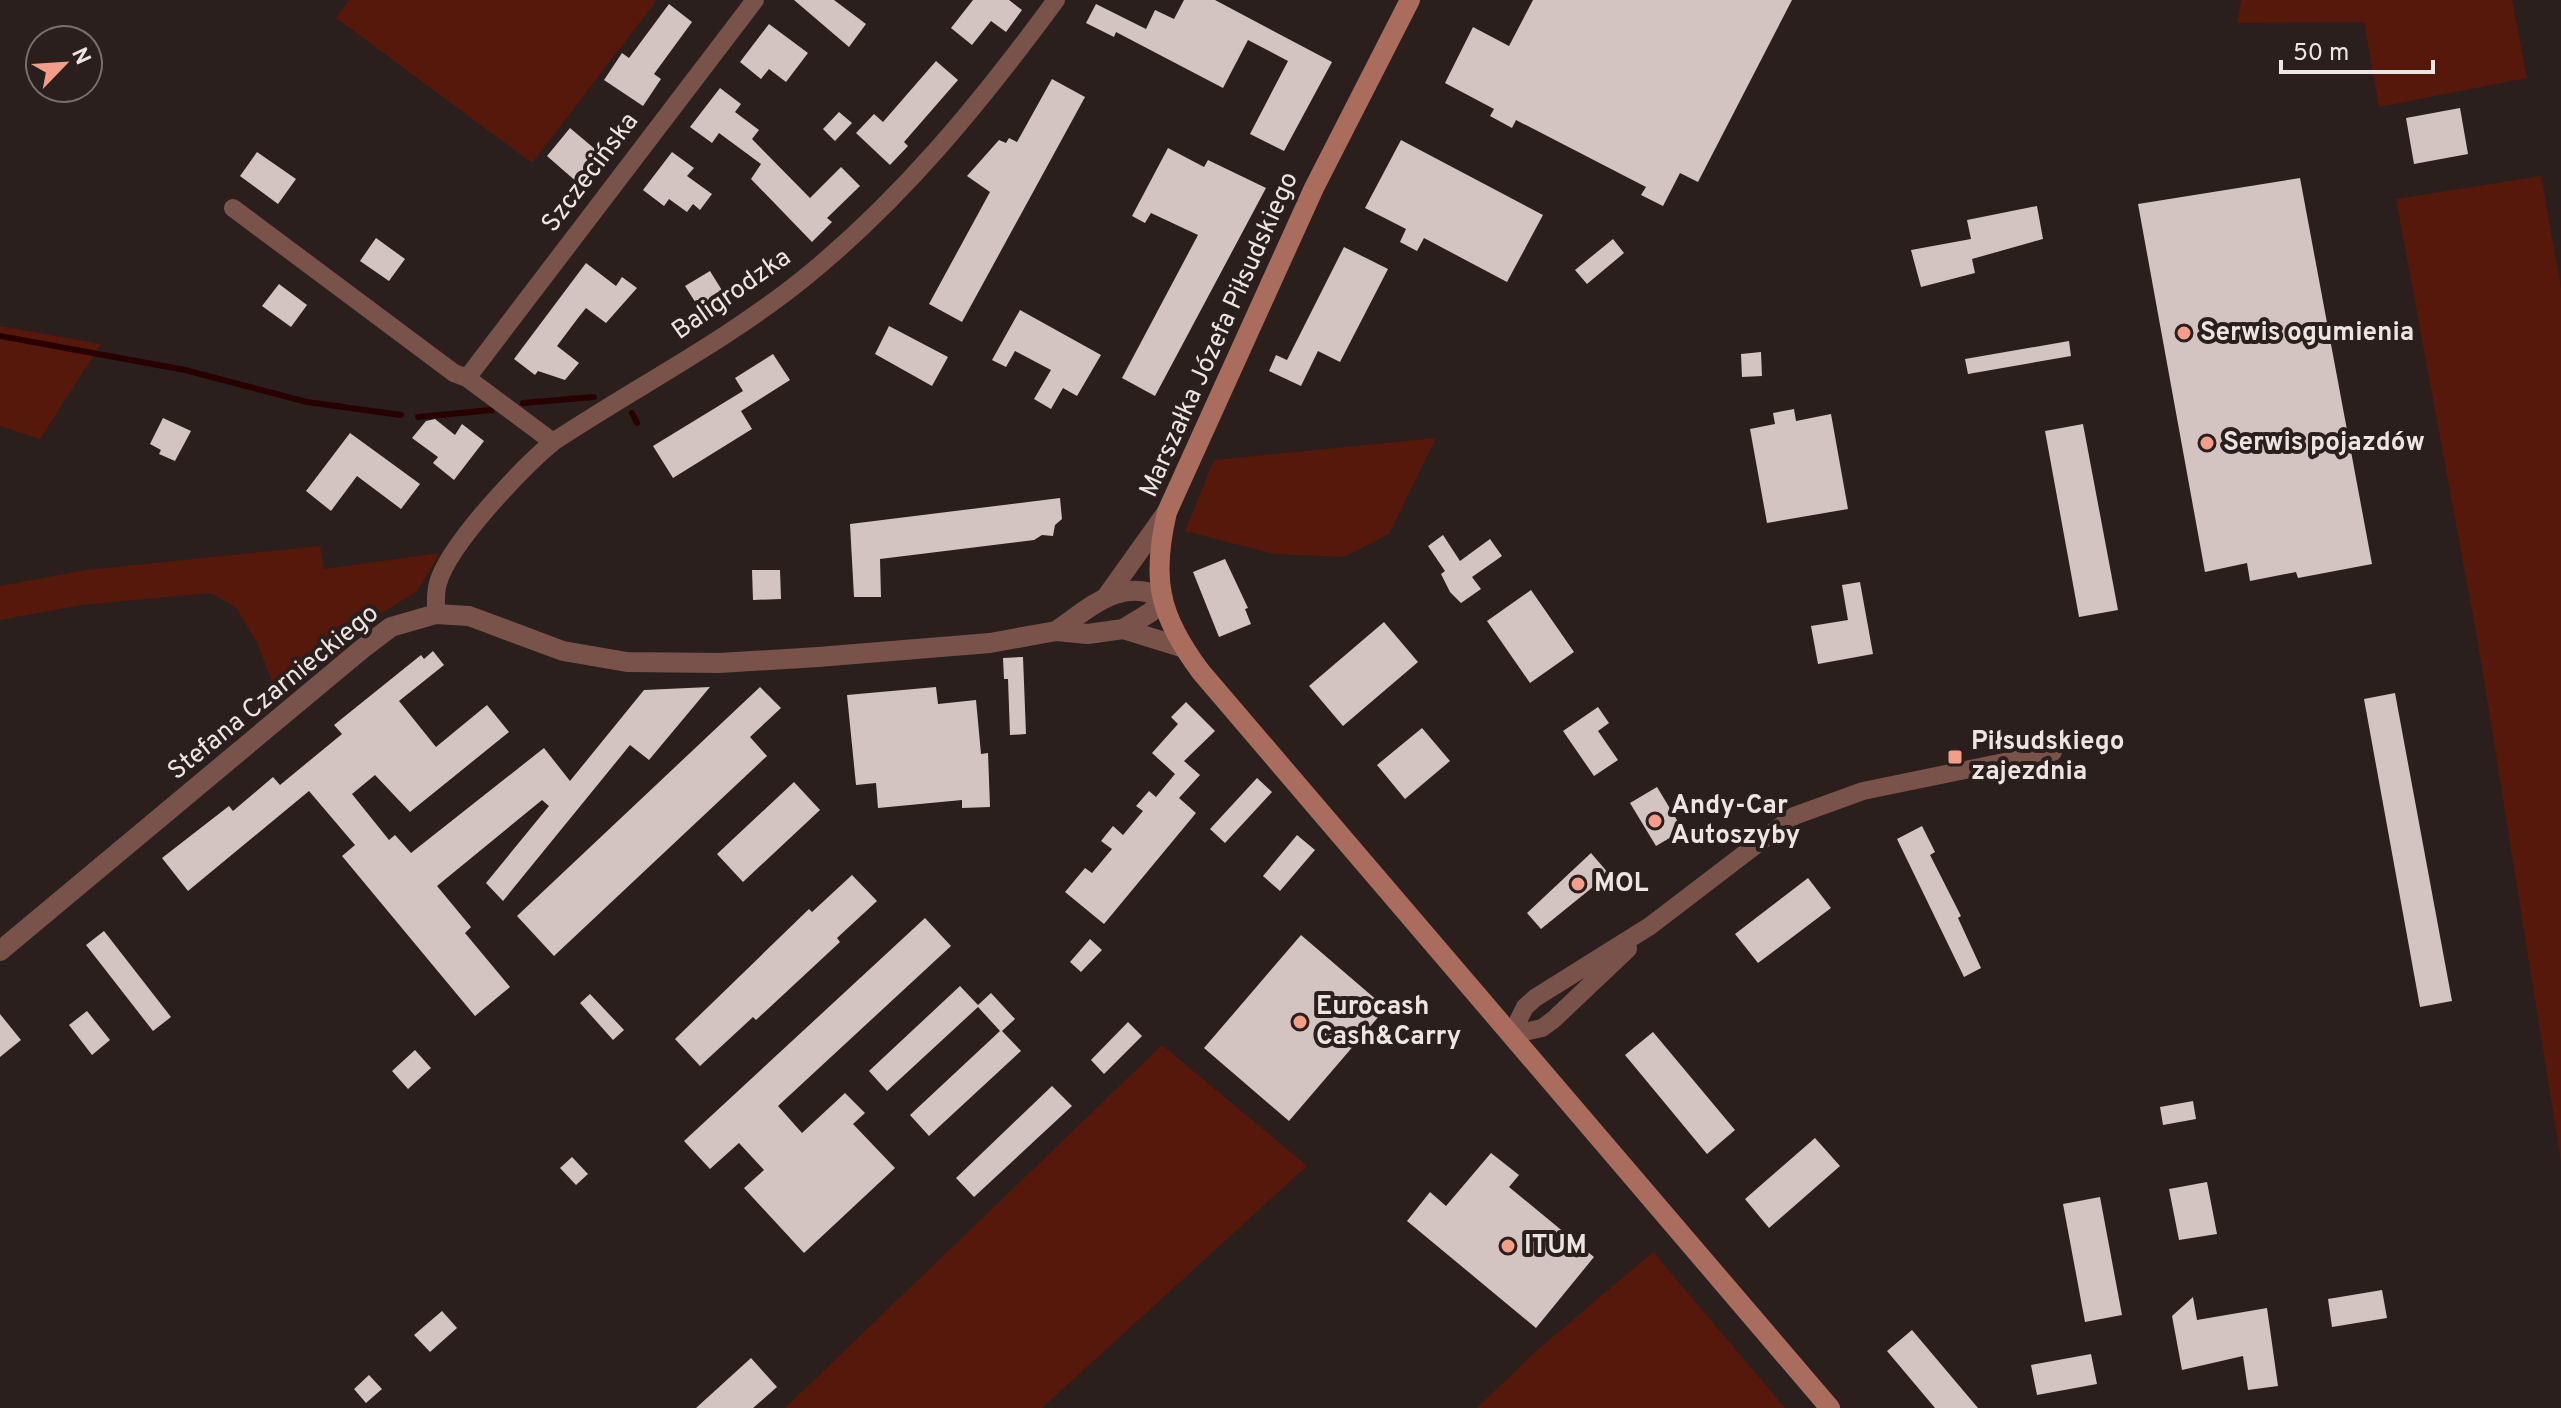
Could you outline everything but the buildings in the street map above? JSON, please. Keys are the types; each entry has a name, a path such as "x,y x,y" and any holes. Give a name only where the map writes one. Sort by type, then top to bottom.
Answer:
{"main road":[{"name":"Marszałka Józefa Piłsudskiego","path":"1410,0 1314,188 1167,512 1157,558 1163,598 1181,647 1830,1408"}],"street":[{"name":"Szczecińska","path":"467,378 755,0"},
{"name":"Baligrodzka","path":"436,614 439,581 449,561 502,492 553,442 747,319 802,280 848,240 956,130 1056,0"},
{"path":"233,208 454,373 467,378 553,442"},
{"name":"Stefana Czarnieckiego","path":"1106,598 1167,512"},
{"name":"Stefana Czarnieckiego","path":"0,951 391,627 436,614 469,616 563,651 627,662 671,664 990,643 1056,631 1088,634 1123,629 1151,612 1163,598 1146,589 1127,590 1106,598 1056,631"},
{"name":"Stefana Czarnieckiego","path":"1123,629 1181,647"},
{"path":"1505,1029 1535,998 1650,926 1794,816 1863,791 2053,752"},
{"path":"1505,1029 1542,1028 1650,926"}],"shaded area":[{"path":"349,0 657,0 532,163 336,18"},
{"path":"2241,0 2512,0 2527,78 2379,107 2364,22 2237,23"},
{"path":"2541,176 2561,288 2561,1162 2478,643 2396,199"},
{"path":"0,326 101,344 40,439 0,426"},
{"path":"1436,438 1389,534 1344,557 1274,554 1185,531 1214,460"},
{"path":"320,546 324,569 440,553 417,591 365,624 265,714 271,679 257,642 236,608 211,593 82,605 0,620 0,586 86,570"},
{"path":"1162,1045 1307,1166 1042,1408 785,1408"},
{"path":"1653,1252 1785,1408 1477,1408 1535,1352"}],"waterway":[{"path":"0,336 185,370 307,402 401,415"},
{"path":"523,403 594,397"},
{"path":"418,417 492,410"},
{"path":"632,413 637,423"}],"place":[{"name":"Serwis ogumienia","path":"2184,333"},
{"name":"Serwis pojazdów","path":"2207,443"},
{"name":"Piłsudskiego zajezdnia","path":"1955,757"},
{"name":"Andy-Car Autoszyby","path":"1655,821"},
{"name":"MOL","path":"1578,884"},
{"name":"Eurocash Cash&Carry","path":"1300,1022"},
{"name":"ITUM","path":"1508,1246"}]}
